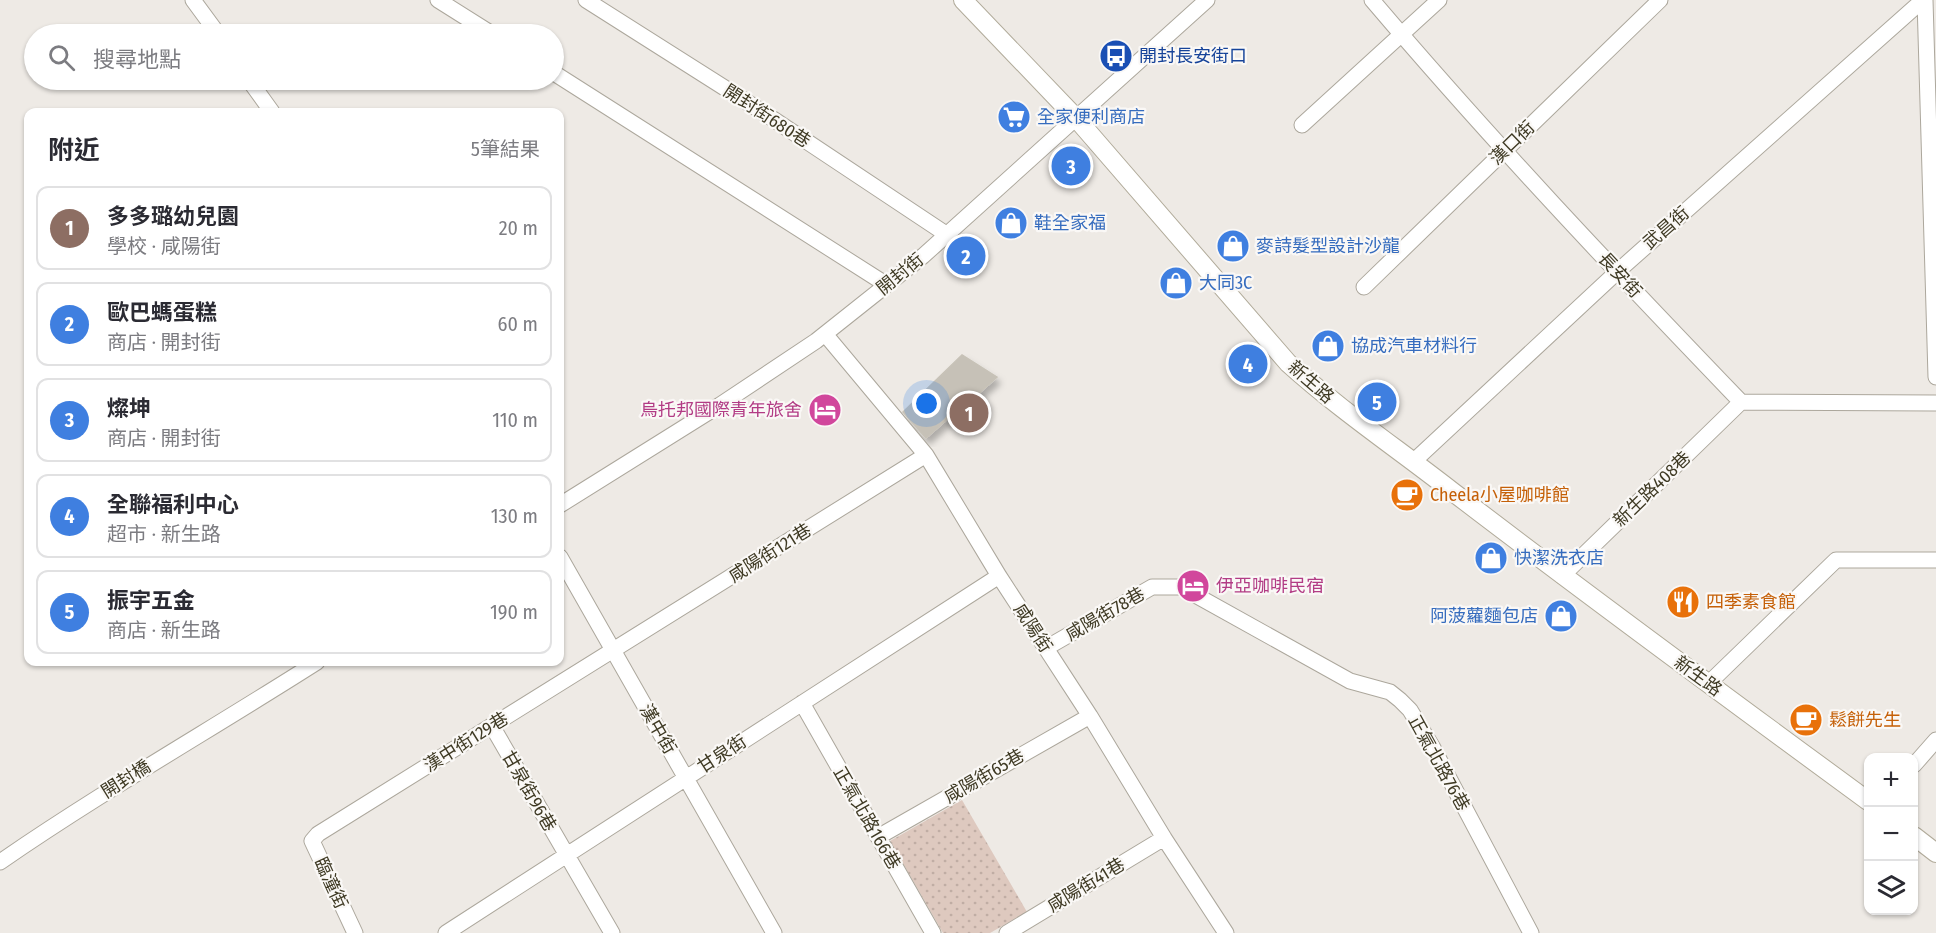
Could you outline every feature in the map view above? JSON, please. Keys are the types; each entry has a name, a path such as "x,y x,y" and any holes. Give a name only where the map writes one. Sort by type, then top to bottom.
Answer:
{"street":[{"path":"193,0 211,24"},
{"path":"438,0 476,24"},
{"name":"開封街680巷","path":"586,0 761,111 946,234"},
{"name":"新生路","path":"963,0 1076,118 1288,363 1327,398 1414,461 1562,576 1864,797"},
{"name":"開封街","path":"564,502 720,405 825,334 923,256 1207,0"},
{"name":"長安街","path":"1372,0 1504,150 1741,402"},
{"path":"1302,125 1438,0"},
{"name":"漢口街","path":"1364,287 1660,0"},
{"path":"1924,0 1932,88 1936,376"},
{"name":"武昌街","path":"1414,461 1617,272 1924,0"},
{"path":"564,79 887,285"},
{"path":"256,90 269,108"},
{"name":"咸陽街","path":"825,334 926,455 999,576 1226,933"},
{"path":"1741,402 1936,403"},
{"name":"新生路408巷","path":"1562,576 1741,402"},
{"name":"咸陽街121巷","path":"612,650 926,455"},
{"path":"1709,684 1836,560 1936,560"},
{"name":"漢中街","path":"564,564 774,933"},
{"name":"甘泉街","path":"446,933 999,576"},
{"name":"咸陽街78巷","path":"1046,648 1152,587 1166,585"},
{"name":"正氣北路76巷","path":"1166,585 1194,592 1350,681 1390,692 1400,700 1410,710 1432,748 1531,933"},
{"name":"漢中街129巷","path":"318,834 612,650"},
{"name":"開封橋","path":"0,862 133,774 311,666"},
{"name":"正氣北路166巷","path":"802,703 933,933"},
{"name":"咸陽街65巷","path":"878,837 1090,716"},
{"name":"甘泉街96巷","path":"492,726 612,933"},
{"path":"1918,760 1936,740"},
{"name":"臨潼街","path":"318,834 312,841 355,933"},
{"name":"咸陽街41巷","path":"1007,933 1164,838"},
{"path":"1918,839 1936,853"}],"shaded area":[{"path":"962,800 1027,912 990,933 943,933 890,841"}],"building":[{"path":"962,355 997,377 977,395 987,404 969,417 960,408 926,438 903,412"}],"place":[{"name":"開封長安街口","path":"1116,56"},
{"name":"全家便利商店","path":"1014,117"},
{"name":"燦坤","path":"1071,166"},
{"name":"鞋全家福","path":"1011,223"},
{"name":"麥詩髮型設計沙龍","path":"1233,246"},
{"name":"歐巴螞蛋糕","path":"966,256"},
{"name":"大同3C","path":"1176,283"},
{"name":"協成汽車材料行","path":"1328,346"},
{"name":"全聯福利中心","path":"1248,364"},
{"name":"振宇五金","path":"1377,402"},
{"name":"烏托邦國際青年旅舍","path":"825,410"},
{"name":"多多璐幼兒園","path":"969,413"},
{"name":"Cheela小屋咖啡館","path":"1407,495"},
{"name":"快潔洗衣店","path":"1491,558"},
{"name":"伊亞咖啡民宿","path":"1193,586"},
{"name":"四季素食館","path":"1683,602"},
{"name":"阿菠蘿麵包店","path":"1561,616"},
{"name":"鬆餅先生","path":"1806,720"}]}
